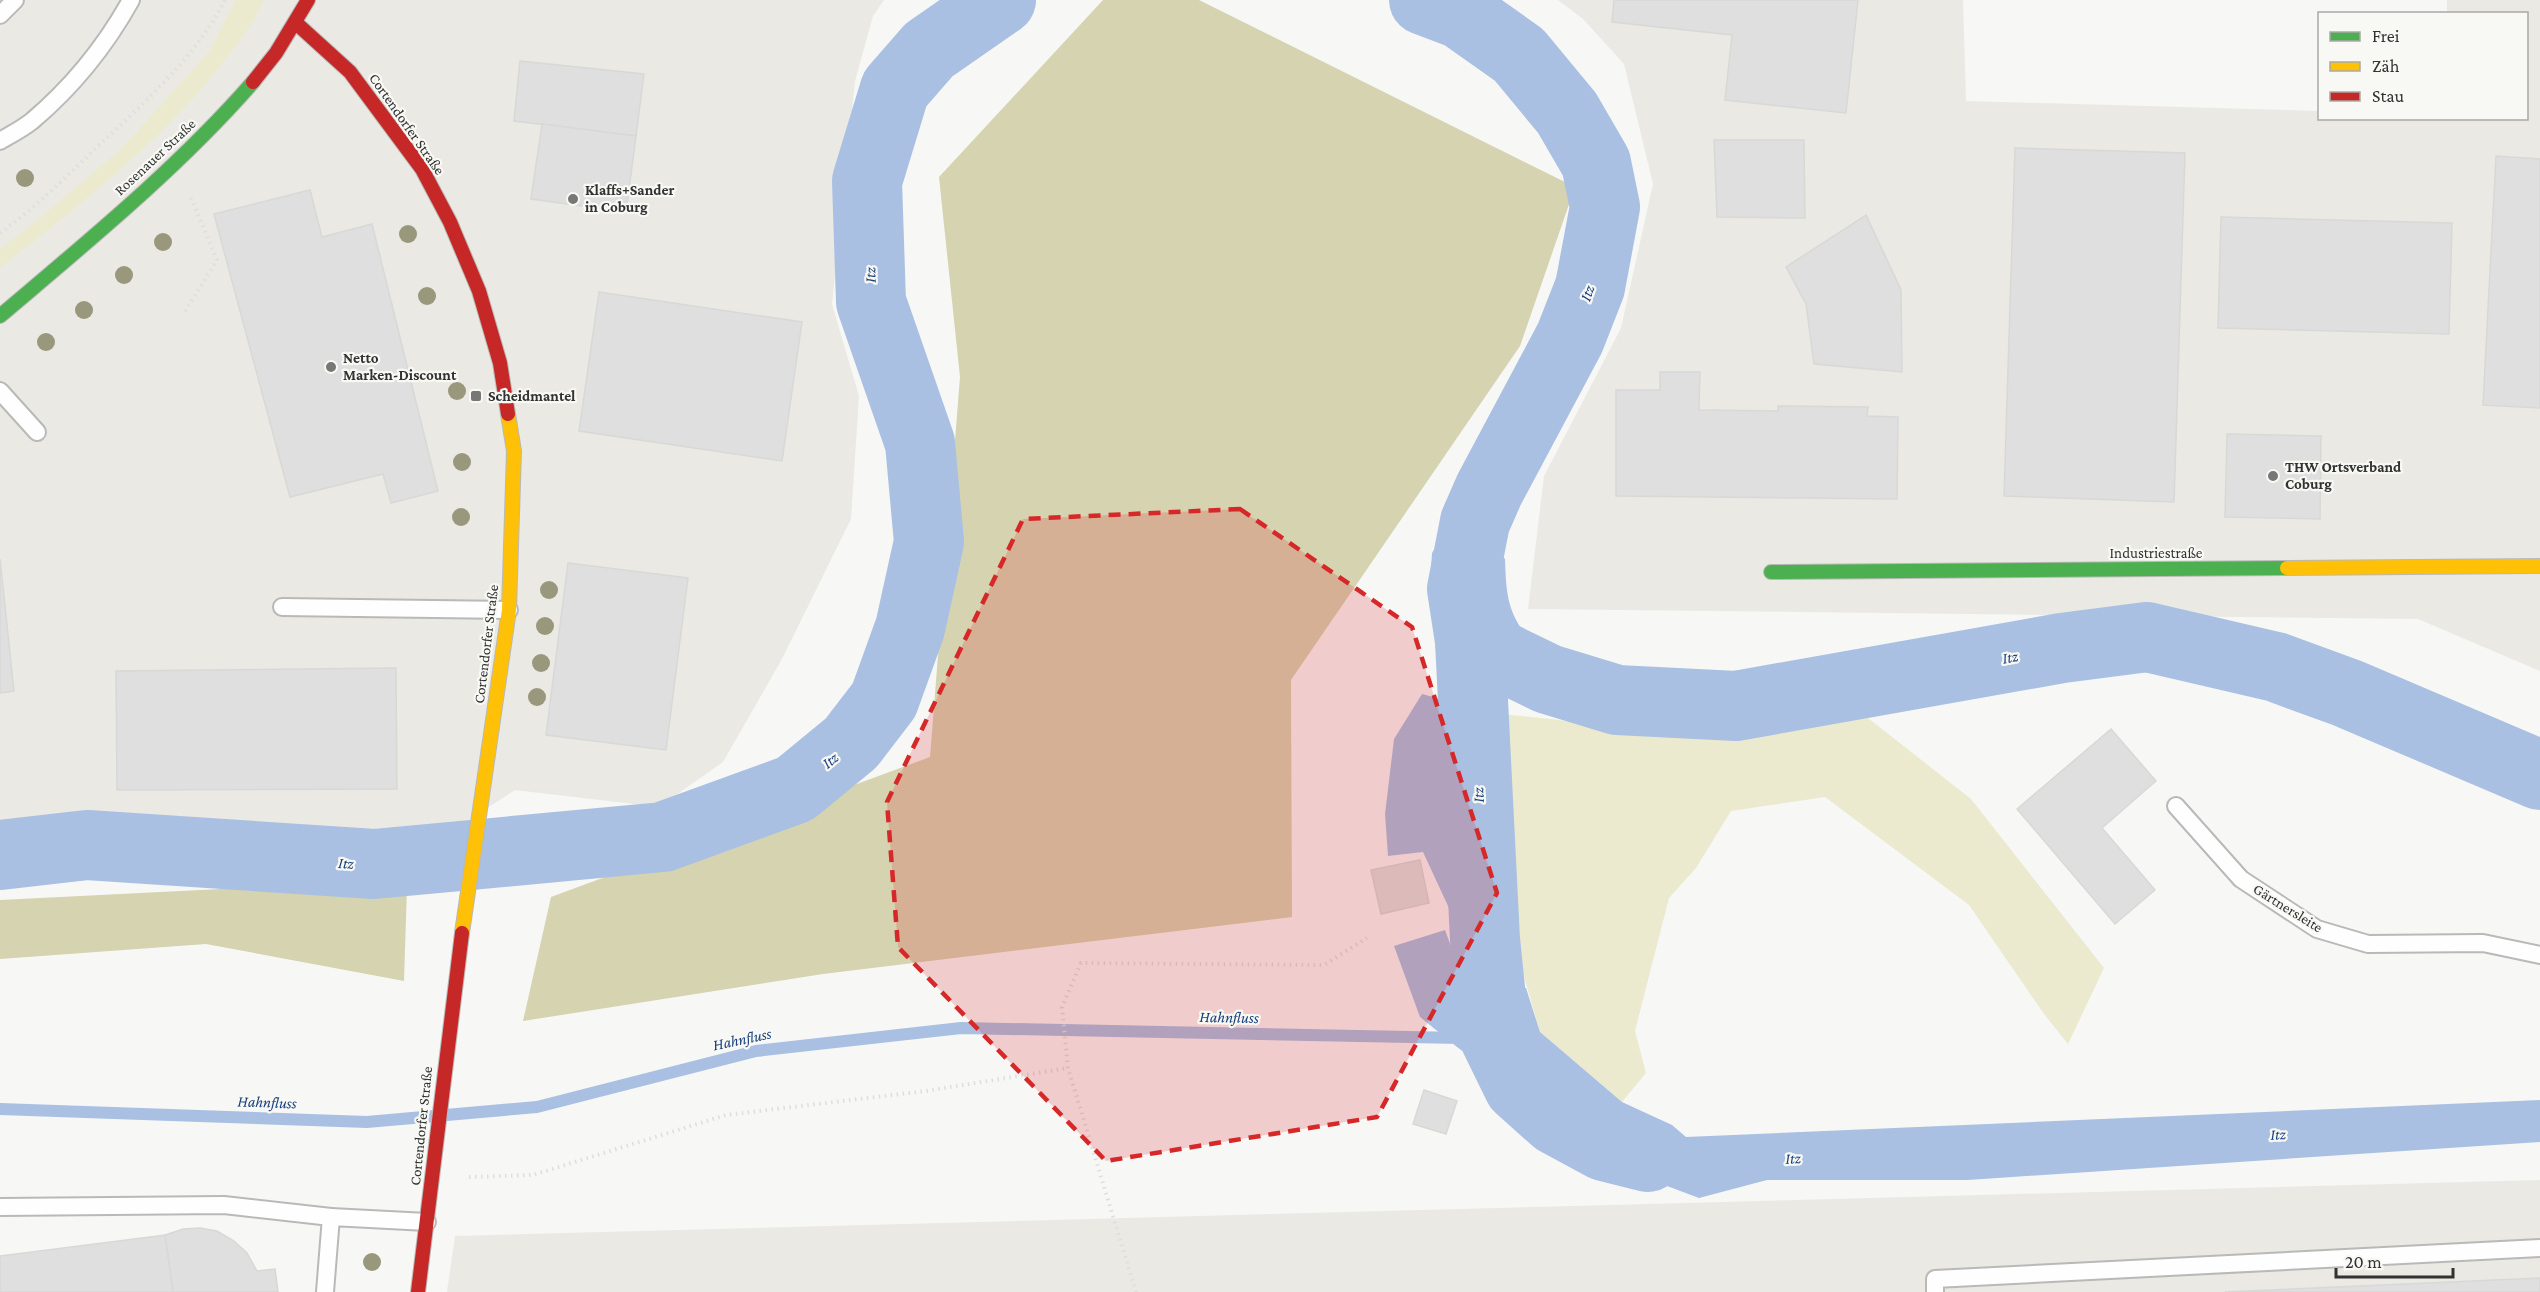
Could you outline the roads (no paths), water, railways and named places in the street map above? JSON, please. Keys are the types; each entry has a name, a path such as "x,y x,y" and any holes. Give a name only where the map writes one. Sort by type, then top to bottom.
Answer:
{"street":[{"name":"Rosenauer Straße","path":"0,316 175,161 261,75 296,23 308,0"},
{"name":"Cortendorfer Straße","path":"296,23 350,72 422,169 450,222 479,291 500,363 514,451 509,610 456,973 418,1292"},
{"name":"Industriestraße","path":"1772,572 2540,566"}],"lane":[{"path":"0,15 15,0"},
{"path":"0,141 30,123 72,81 104,44 131,0"},
{"path":"0,391 37,432"},
{"path":"282,607 509,610"},
{"name":"Gärtnersleite","path":"2176,806 2241,879 2317,929 2368,944 2483,943 2540,955"},
{"path":"0,1206 224,1205 331,1216 427,1222"},
{"path":"326,1292 331,1216"},
{"path":"1935,1292 1935,1278 2540,1248"}],"water":[{"path":"1461,508 1505,559 1512,612 1521,628 1483,671 1445,645 1429,604 1432,553"},
{"path":"1422,694 1493,713 1510,928 1461,934 1423,852 1388,856 1385,814 1394,739"},
{"path":"1445,930 1465,984 1526,988 1540,1032 1622,1102 1672,1125 1686,1137 2540,1100 2540,1142 1968,1180 1767,1180 1699,1198 1667,1186 1596,1149 1457,1047 1420,1017 1394,946"}],"waterway":[{"name":"Itz","path":"0,855 87,845 374,864 663,837 795,789 851,743 884,700 910,628 929,542 920,443 871,302 867,181 895,89 929,50 1001,0"},
{"name":"Itz","path":"1424,0 1461,14 1519,55 1567,113 1596,163 1605,207 1590,287 1570,338 1489,490 1475,522 1462,589 1470,641 1485,939 1495,1038 1519,1087 1556,1120 1604,1146 1648,1157"},
{"name":"Itz","path":"1470,641 1548,679 1617,700 1736,706 2062,648 2147,637 2276,667 2347,693 2540,775"},
{"name":"Hahnfluss","path":"0,1109 367,1122 537,1107 756,1051 961,1028 1461,1038"}],"place":[{"name":"Klaffs+Sander in Coburg","path":"573,199"},
{"name":"Netto Marken-Discount","path":"331,367"},
{"name":"Scheidmantel","path":"476,396"},
{"name":"THW Ortsverband Coburg","path":"2273,476"}]}
